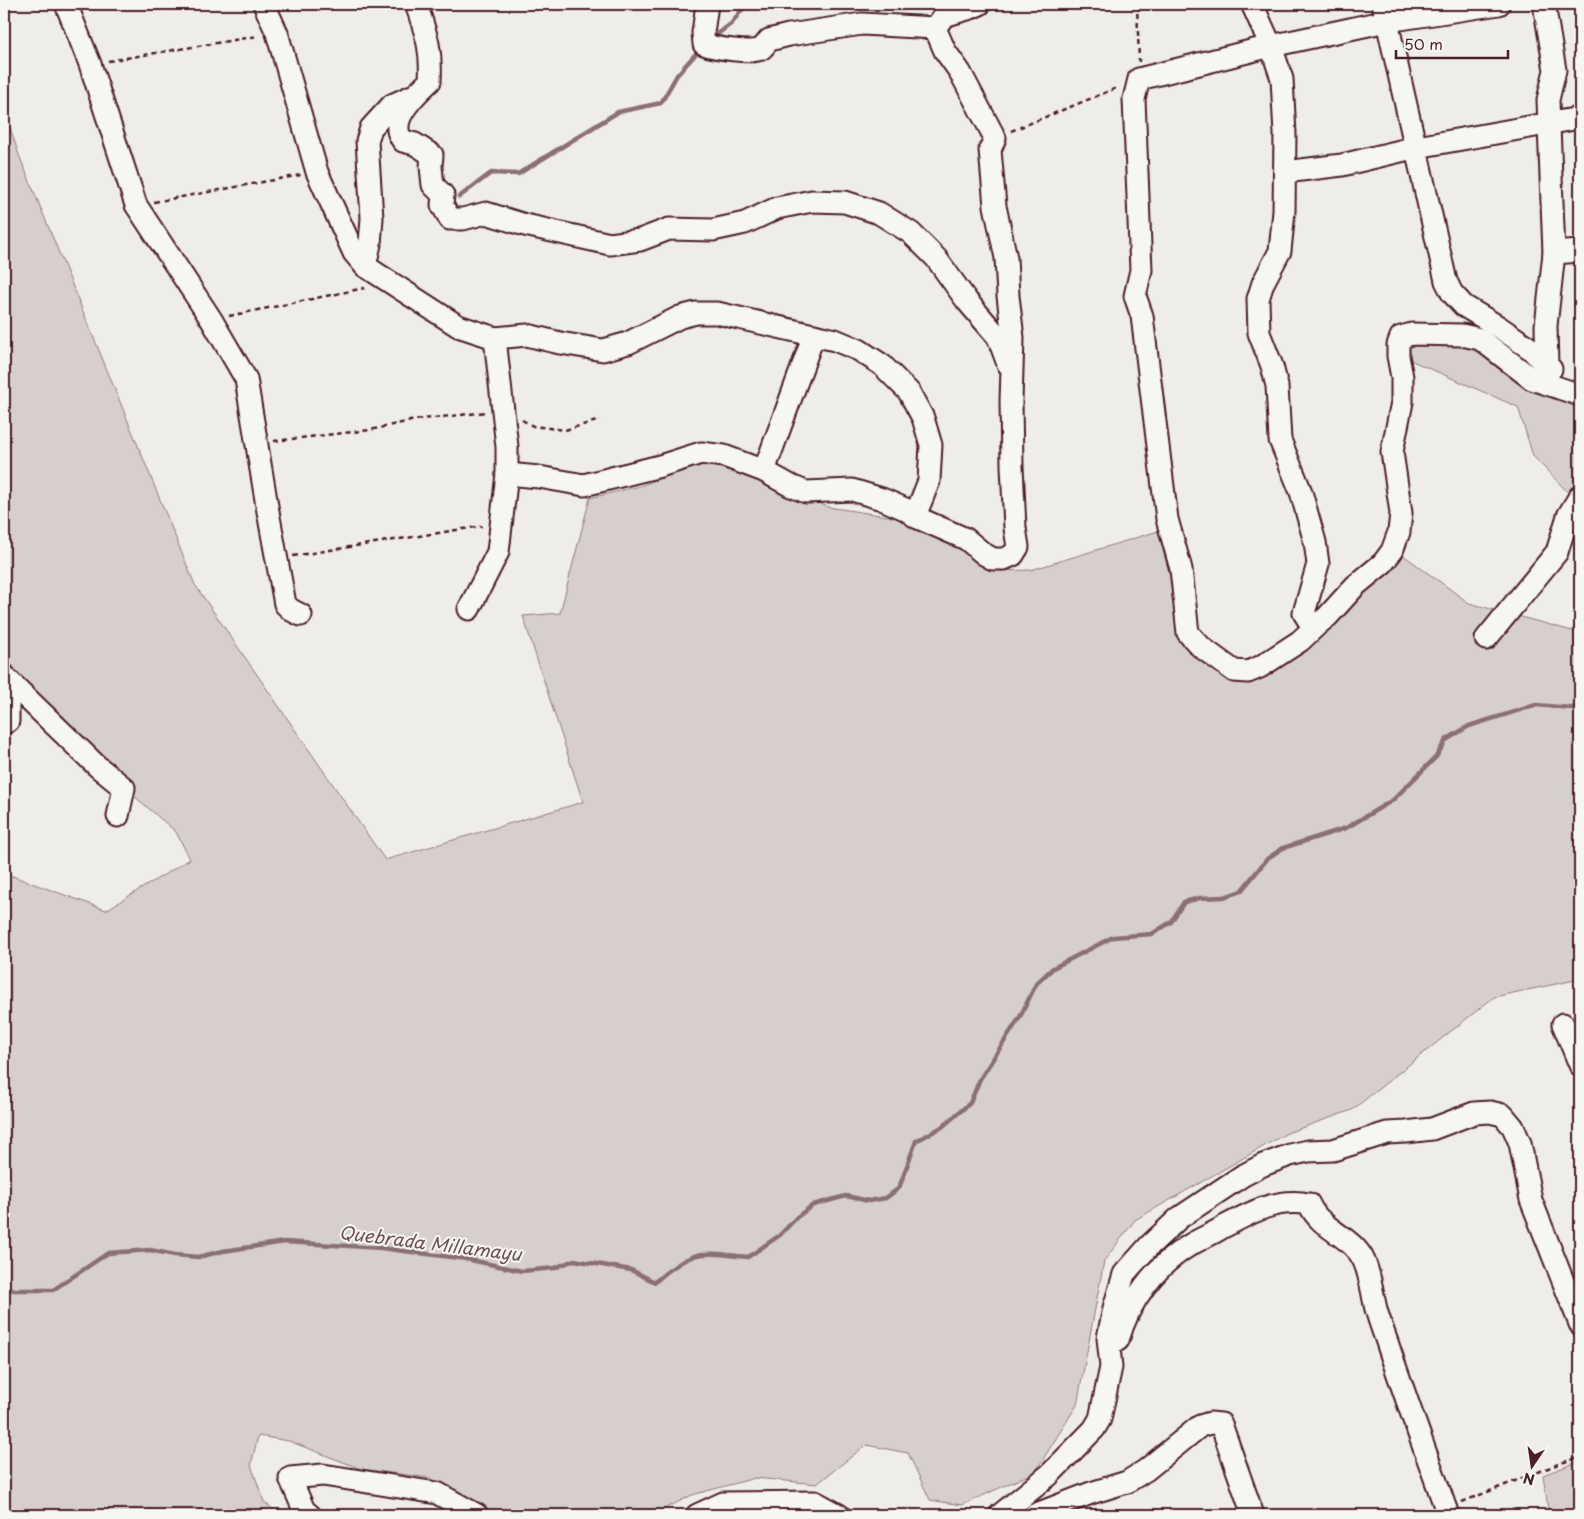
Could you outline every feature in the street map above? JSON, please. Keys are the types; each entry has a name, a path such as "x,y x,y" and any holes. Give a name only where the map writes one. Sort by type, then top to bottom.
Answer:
{"street":[{"path":"66,4 90,64 136,205 211,320 246,379 276,559 286,604 290,610 301,615"},
{"path":"264,4 277,33 317,172 354,253 365,266 458,326 495,338 527,335 603,350 628,344 696,312 717,313 814,335 835,340 860,350 882,365 909,392 923,418 931,445 929,481 915,516"},
{"path":"416,4 429,43 432,60 430,81 415,95 401,114 398,130 403,140 415,144 432,155 430,167 433,185 443,195 442,205 450,218 463,219 486,213 525,225 610,244 640,240 669,229 713,230 746,223 776,208 812,201 845,202 879,212 911,233 936,258 967,300 998,337 1013,376"},
{"path":"707,4 702,33 704,44 713,48 752,52 761,49 769,40 862,24 935,28"},
{"path":"935,28 944,16 980,4"},
{"path":"1252,4 1271,46 1282,79 1285,172 1280,251 1263,283 1258,298 1259,333 1272,366 1277,386 1280,440 1301,492 1315,542 1318,564 1304,613 1309,622 1318,624"},
{"path":"1499,4 1385,12 1271,46 1139,79 1134,99 1141,270 1135,296 1142,316 1167,519 1181,569 1188,633 1201,647 1234,671 1248,672 1260,667 1300,641 1327,617 1355,586 1383,563 1392,551 1399,532 1401,513 1392,452 1402,402 1402,377 1398,356 1398,345 1401,336 1412,334 1462,335 1480,339 1532,379 1580,396"},
{"path":"1544,4 1555,70 1548,100 1554,253 1546,326 1547,367"},
{"path":"1385,12 1446,281 1452,293 1464,306 1500,327 1531,349 1547,367 1560,374 1580,396"},
{"path":"507,474 584,485 660,466 701,453 724,456 764,471 806,492 852,490 882,499 905,509 915,516 966,538 984,554 993,559 1004,559 1013,555 1018,547 1015,528 1012,466 1011,400 1013,338 1006,258 994,206 990,150 994,138 960,72 945,51 935,28"},
{"path":"365,266 370,244 372,218 367,141 371,128 392,105 415,95"},
{"path":"1285,172 1342,165 1417,147 1580,118"},
{"path":"1554,253 1580,251"},
{"path":"764,471 814,335"},
{"path":"468,609 498,552 507,474 507,447 495,338"},
{"path":"1486,639 1558,552 1568,516 1580,496"},
{"path":"4,675 8,684 8,721 4,723"},
{"path":"4,675 97,766 124,788 118,816"},
{"path":"1563,1024 1580,1065"},
{"path":"1110,1367 1108,1338 1124,1274 1149,1246 1179,1218 1242,1176 1263,1165 1290,1155 1308,1151 1333,1150 1387,1133 1432,1129 1474,1113 1490,1112 1502,1115 1513,1127 1520,1143 1531,1200 1580,1324"},
{"path":"1000,1515 1049,1474 1094,1429 1100,1419 1110,1367 1121,1328 1132,1303 1150,1279 1170,1260 1190,1245 1256,1210 1289,1202 1309,1204 1312,1212 1320,1220 1354,1248 1364,1259 1388,1346 1447,1512"},
{"path":"1034,1515 1091,1493 1127,1482 1146,1470 1200,1426 1210,1423 1221,1424 1253,1515"},
{"path":"310,1515 304,1510 290,1478 323,1474 437,1493 476,1515"},
{"path":"697,1515 723,1502 815,1502 839,1515"}],"path":[{"path":"994,138 1139,79 1137,4"},
{"path":"90,64 277,33"},
{"path":"136,205 317,172"},
{"path":"211,320 391,282"},
{"path":"256,443 370,430 415,420 502,410 533,426 565,430 600,420"},
{"path":"276,559 501,523"},
{"path":"1447,1512 1561,1463 1580,1457"}],"shaded area":[{"path":"4,109 19,155 195,585 385,860 583,802 523,616 560,613 590,498 640,486 702,463 754,477 828,507 906,519 1000,571 1031,570 1158,531 1185,633 1250,672 1399,552 1469,603 1580,633 1580,979 1494,997 1352,1110 1287,1133 1135,1220 1104,1261 1077,1405 1035,1472 962,1505 930,1500 908,1453 866,1445 817,1484 755,1478 692,1495 652,1515 484,1515 430,1478 361,1469 289,1441 258,1436 251,1465 264,1502 280,1515 4,1515 4,873 106,910 190,859 176,832 28,705 4,665"},
{"path":"1466,341 1535,381 1580,410 1580,505 1533,456 1518,407 1410,360 1410,343"},
{"path":"1580,1461 1578,1515 1549,1515 1543,1475"}],"waterway":[{"path":"711,39 732,23 746,4"},
{"path":"459,197 491,173 518,174 618,112 661,103 677,75 700,49"},
{"name":"Quebrada Millamayu","path":"4,1286 13,1290 53,1290 108,1253 150,1250 198,1257 223,1251 285,1242 381,1248 466,1259 522,1271 555,1268 574,1260 631,1270 655,1282 673,1267 694,1256 713,1254 748,1257 780,1235 797,1217 813,1205 846,1196 869,1201 886,1198 899,1188 916,1141 942,1127 970,1103 980,1079 1020,1017 1036,984 1053,968 1113,937 1152,934 1171,922 1184,902 1200,898 1224,897 1241,891 1268,858 1283,848 1346,828 1393,800 1436,757 1446,740 1469,726 1536,705 1572,708 1580,705"}]}
